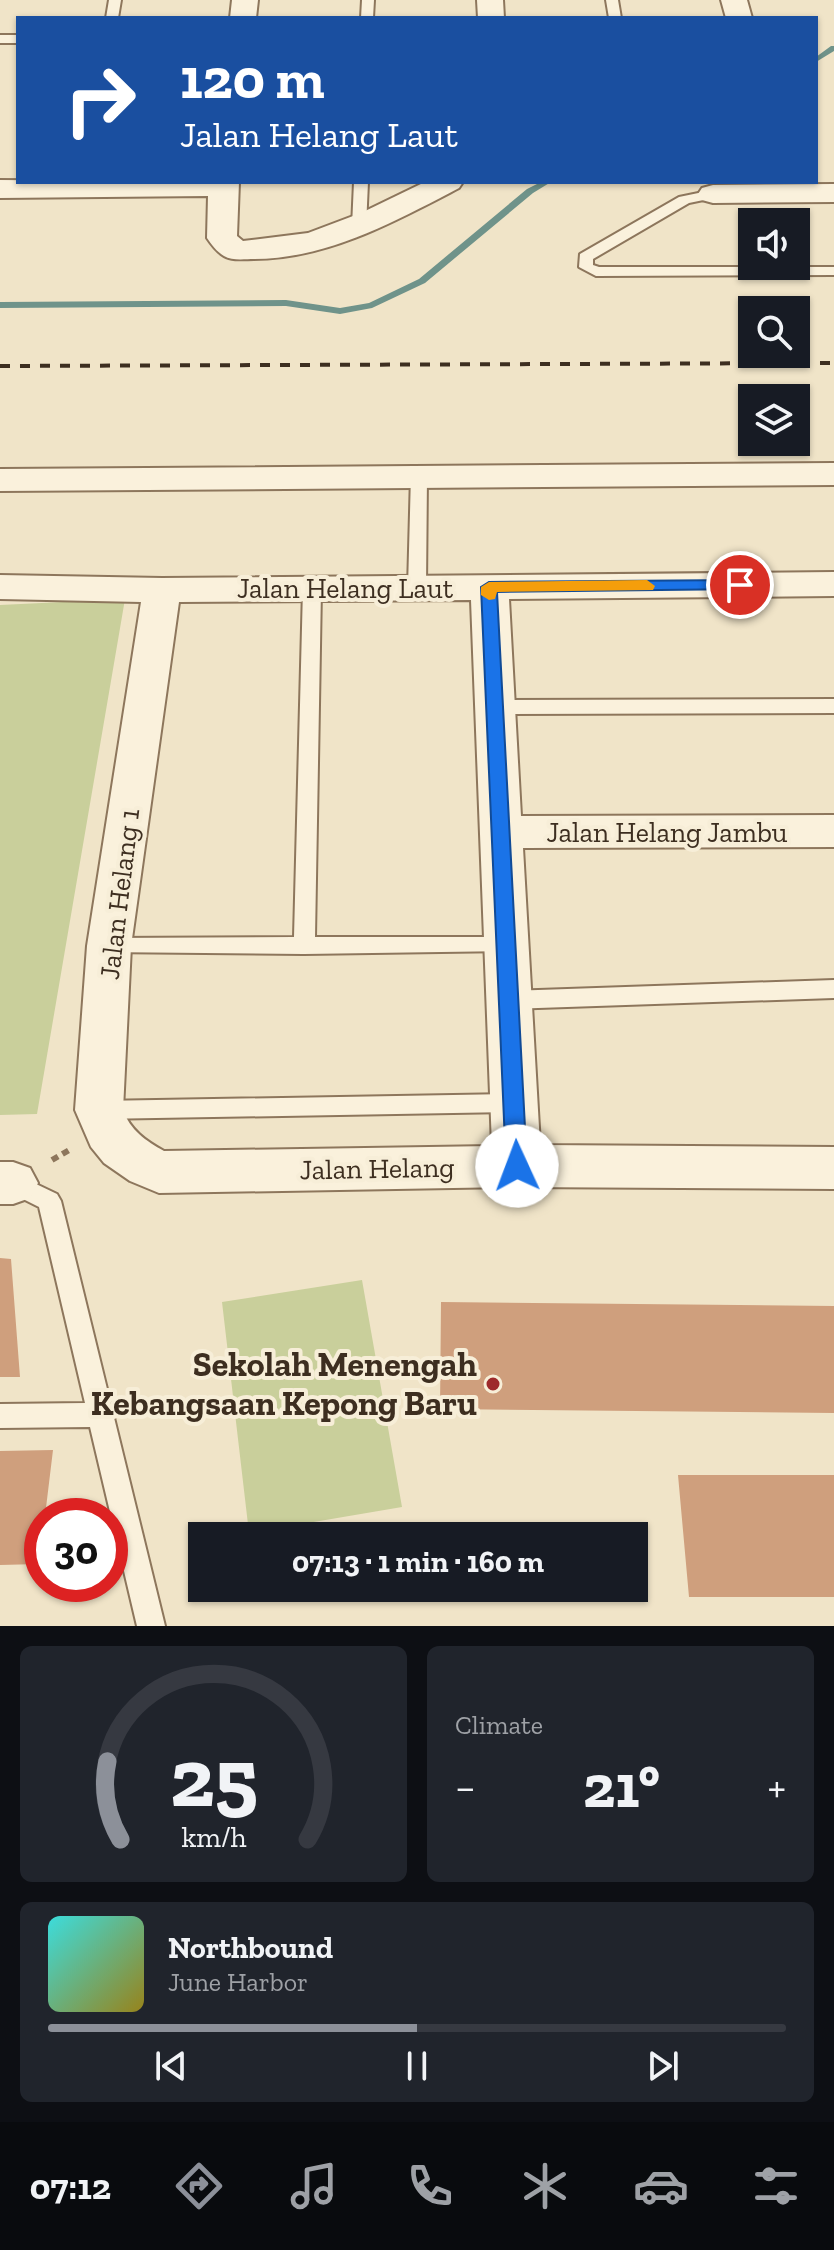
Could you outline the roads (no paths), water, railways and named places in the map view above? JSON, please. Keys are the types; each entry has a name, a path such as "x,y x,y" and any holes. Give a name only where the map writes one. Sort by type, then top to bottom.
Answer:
{"street":[{"path":"0,189 224,184 222,238 235,250 262,252 359,227 444,184"},
{"path":"713,194 834,193"},
{"path":"0,480 834,474"},
{"name":"Jalan Helang Laut","path":"0,587 162,590 834,584"},
{"path":"489,587 517,1166"},
{"name":"Jalan Helang 1","path":"102,1120 109,946 162,590"},
{"name":"Jalan Helang Jambu","path":"501,832 834,831"},
{"name":"Jalan Helang","path":"102,1120 126,1156 159,1172 517,1166 834,1168"}],"lane":[{"path":"359,227 361,184"},
{"path":"713,194 684,200 585,257 586,267 596,272 834,271"},
{"path":"417,588 419,475"},
{"path":"304,946 312,589"},
{"path":"495,707 834,706"},
{"path":"109,946 506,945"},
{"path":"509,1000 834,989"},
{"path":"102,1120 514,1103"},
{"path":"6,1183 49,1201 151,1626"},
{"path":"0,1416 100,1415"}],"waterway":[{"path":"818,59 834,48"},
{"path":"0,305 286,303 340,311 372,305 422,281 530,191 543,184"}],"railway":[{"path":"0,366 834,363"}],"place":[{"name":"Sekolah Menengah Kebangsaan Kepong Baru","path":"493,1384"}]}
